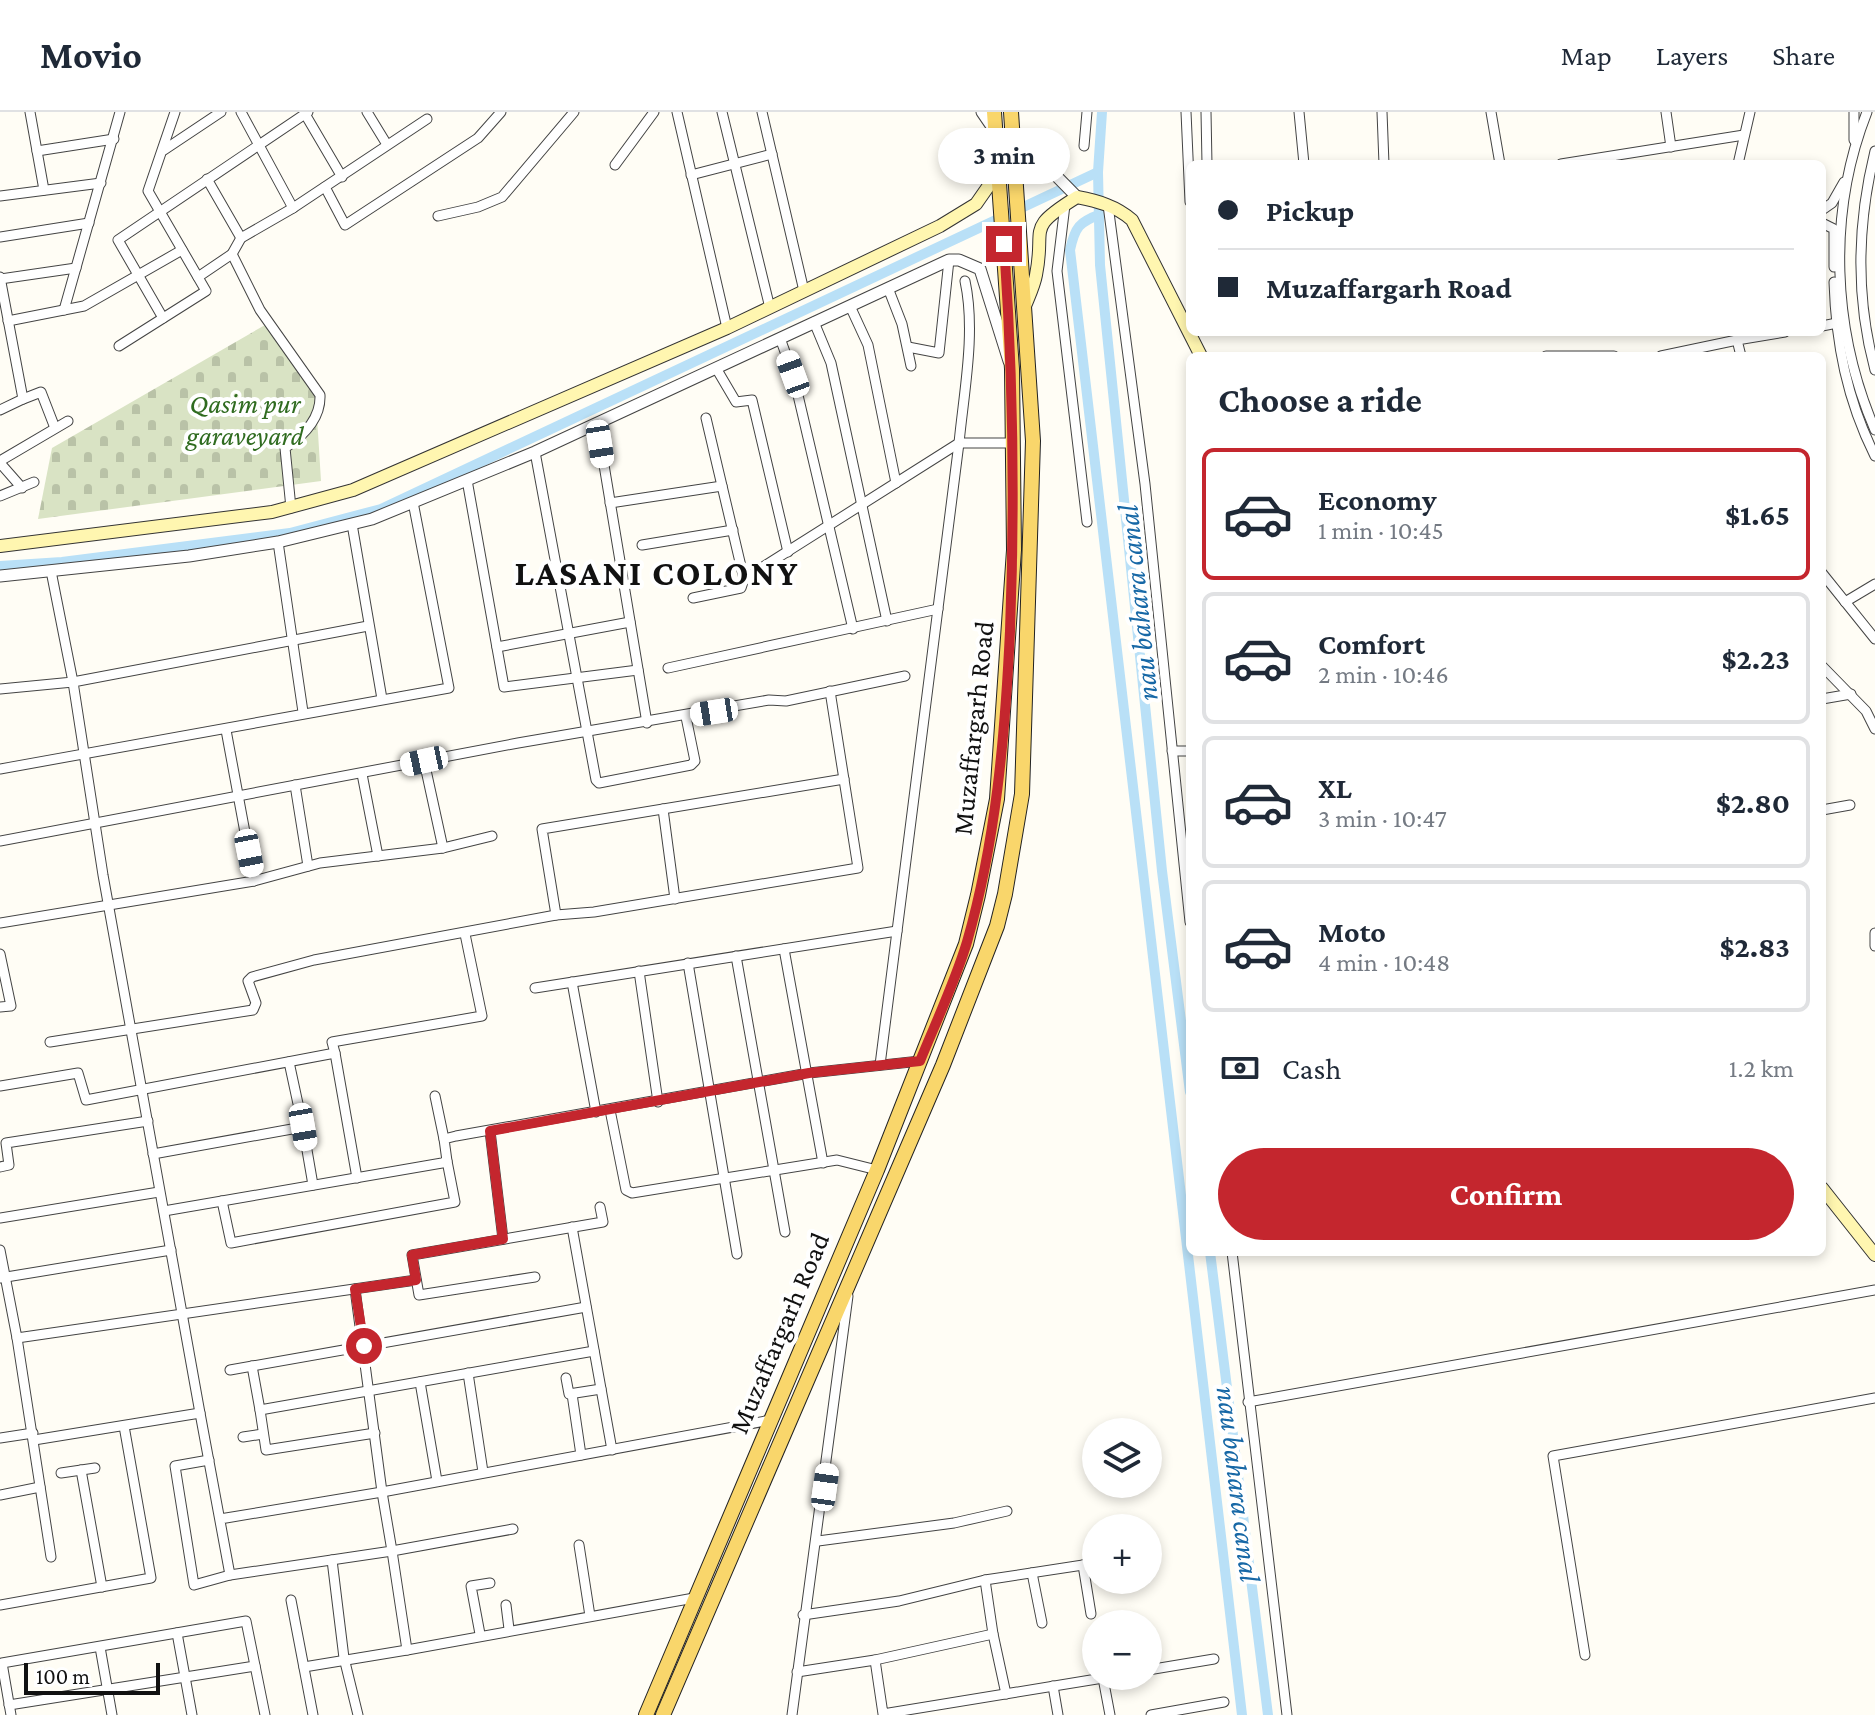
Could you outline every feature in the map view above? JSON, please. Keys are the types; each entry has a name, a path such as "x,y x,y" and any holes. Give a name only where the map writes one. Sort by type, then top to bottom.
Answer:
{"main road":[{"name":"Muzaffargarh Road","path":"646,1715 877,1170 966,944 997,799 1011,594 1012,369 994,112"},
{"name":"Muzaffargarh Road","path":"663,1715 849,1289 997,926 1022,794 1033,441 1011,112"},
{"path":"0,546 291,508 386,477 727,328 940,226 976,204 999,171"},
{"path":"1025,306 1036,276 1040,226 1078,196 1120,209 1132,220 1186,324"},
{"path":"1011,594 1029,595"},
{"path":"1826,1193 1874,1252"}],"street":[{"path":"30,112 44,190"},
{"path":"64,310 120,112"},
{"path":"119,346 206,291 148,191 175,112"},
{"path":"164,150 221,112"},
{"path":"241,112 293,208"},
{"path":"367,112 386,143"},
{"path":"325,187 345,225 478,138 501,112"},
{"path":"438,216 478,207 502,197 574,112"},
{"path":"615,165 654,112"},
{"path":"677,112 727,328"},
{"path":"722,112 770,308"},
{"path":"762,112 804,291"},
{"path":"982,112 995,132"},
{"path":"1084,146 1087,112"},
{"path":"1186,112 1188,160"},
{"path":"1206,112 1207,160"},
{"path":"1299,112 1304,160"},
{"path":"1382,112 1384,160"},
{"path":"1491,112 1499,160"},
{"path":"1666,112 1671,147"},
{"path":"1739,160 1750,112"},
{"path":"1854,112 1854,151"},
{"path":"1867,112 1848,175 1840,237 1841,298 1854,371 1875,430"},
{"path":"163,318 118,240 306,113 342,177"},
{"path":"198,277 232,254 241,238 342,177 386,143 427,119"},
{"path":"1013,132 1078,196"},
{"path":"1587,160 1744,135"},
{"path":"37,151 114,139"},
{"path":"1875,151 1865,198 1860,271 1864,320 1875,370"},
{"path":"691,175 772,154"},
{"path":"1826,207 1832,203 1848,175"},
{"path":"207,179 241,238"},
{"path":"0,196 101,183"},
{"path":"1065,205 1057,271 1087,522"},
{"path":"1108,205 1145,484 1186,884"},
{"path":"0,237 89,223"},
{"path":"1826,225 1834,229 1839,354 1858,421 1875,456"},
{"path":"8,321 84,306 182,250"},
{"path":"232,254 260,310 320,395 320,409 300,438 285,448 291,508"},
{"path":"908,347 939,353 949,260"},
{"path":"0,576 278,542 352,524 535,452 949,260 959,260 980,269 1012,369"},
{"path":"23,399 0,278 76,268"},
{"path":"880,1065 959,443 968,342 969,297 965,281"},
{"path":"888,288 908,347 911,366"},
{"path":"850,306 868,345 896,483"},
{"path":"814,322 831,363 887,621"},
{"path":"1826,325 1837,323"},
{"path":"1680,352 1761,336"},
{"path":"780,338 793,374 853,629"},
{"path":"1737,340 1740,352"},
{"path":"716,368 736,402 752,400 788,552"},
{"path":"0,410 41,392 55,428"},
{"path":"693,598 741,588 744,579 706,418"},
{"path":"22,488 0,462 68,421"},
{"path":"597,423 647,723"},
{"path":"744,579 959,443 1014,443"},
{"path":"535,452 599,783 691,765 695,761 686,717"},
{"path":"467,480 504,687 638,670"},
{"path":"0,496 34,482"},
{"path":"610,503 722,486"},
{"path":"0,769 449,688 451,685 413,502"},
{"path":"352,524 382,699"},
{"path":"642,545 733,530"},
{"path":"278,542 303,712"},
{"path":"51,571 73,682 159,1192 230,1575"},
{"path":"1826,578 1875,639"},
{"path":"1845,602 1875,584"},
{"path":"668,668 938,609"},
{"path":"497,647 630,622"},
{"path":"0,689 73,682 368,626"},
{"path":"1826,670 1866,711 1875,729"},
{"path":"0,841 424,761 905,676"},
{"path":"50,1042 253,1010 256,1003 248,981 314,960 556,915 675,899 858,868 830,691"},
{"path":"1826,698 1851,694"},
{"path":"226,730 254,881"},
{"path":"1172,751 1186,751"},
{"path":"424,761 443,848"},
{"path":"362,774 378,856"},
{"path":"556,915 542,829 844,779"},
{"path":"295,785 308,866"},
{"path":"1826,809 1850,805"},
{"path":"663,809 675,899"},
{"path":"0,923 254,881 308,866 443,848 492,836"},
{"path":"535,988 897,931"},
{"path":"1875,933 1875,946"},
{"path":"357,1178 332,1042 482,1016 465,934"},
{"path":"784,949 823,1163"},
{"path":"0,954 11,1006 0,1007"},
{"path":"736,956 785,1232"},
{"path":"688,963 712,1091 737,1254"},
{"path":"639,971 658,1102"},
{"path":"572,982 596,1112"},
{"path":"0,1086 78,1073 86,1100 335,1053"},
{"path":"444,1139 809,1073 920,1061"},
{"path":"289,1062 313,1185"},
{"path":"222,1201 231,1243 455,1202 435,1096"},
{"path":"610,1110 626,1190 632,1193 776,1173 837,1160 877,1170"},
{"path":"0,1167 9,1165 6,1143 148,1121"},
{"path":"153,1154 303,1127"},
{"path":"490,1131 503,1239"},
{"path":"164,1211 447,1161"},
{"path":"0,1218 159,1192"},
{"path":"535,1277 419,1295 412,1255 603,1222 600,1207"},
{"path":"572,1227 612,1450"},
{"path":"0,1250 34,1436 51,1557"},
{"path":"3,1278 171,1250"},
{"path":"1232,1256 1287,1715"},
{"path":"17,1338 416,1280"},
{"path":"355,1289 407,1650"},
{"path":"792,1715 803,1615 818,1541 849,1289"},
{"path":"1248,1402 1875,1290"},
{"path":"230,1370 586,1307"},
{"path":"260,1410 594,1351"},
{"path":"252,1366 266,1450 375,1433"},
{"path":"468,1373 483,1472"},
{"path":"566,1378 569,1394 572,1394 581,1455"},
{"path":"420,1382 437,1481"},
{"path":"572,1394 601,1389"},
{"path":"1585,1655 1553,1456 1875,1398"},
{"path":"0,1438 124,1426 200,1413"},
{"path":"220,1519 771,1420"},
{"path":"0,1605 151,1578 124,1426"},
{"path":"243,1437 263,1434"},
{"path":"209,1460 175,1466 194,1585 230,1575 513,1529"},
{"path":"61,1473 95,1468"},
{"path":"81,1470 102,1587"},
{"path":"0,1495 40,1487"},
{"path":"818,1541 954,1523 1007,1511"},
{"path":"579,1545 590,1616"},
{"path":"332,1560 344,1658 358,1715"},
{"path":"803,1615 899,1601 985,1580 1082,1565"},
{"path":"1032,1573 1042,1623"},
{"path":"985,1580 1006,1694"},
{"path":"480,1634 471,1586 490,1583"},
{"path":"304,1667 694,1598"},
{"path":"291,1600 313,1715"},
{"path":"506,1605 509,1629"},
{"path":"255,1666 107,1690 10,1710 2,1663 246,1621 265,1715"},
{"path":"177,1633 192,1715"},
{"path":"797,1672 875,1660 993,1634"},
{"path":"100,1647 112,1715"},
{"path":"1162,1668 1214,1659"},
{"path":"875,1660 883,1714 1082,1681"},
{"path":"1053,1686 1058,1715"},
{"path":"1105,1690 1110,1715"},
{"path":"1151,1715 1224,1702"}],"green space":[{"name":"Qasim pur garaveyard","path":"265,325 315,386 321,481 38,519 52,448"}],"waterway":[{"name":"nau bahara canal","path":"1102,112 1098,172 1100,265 1162,871 1186,1060"},
{"path":"0,566 62,562 290,533 381,509 1098,172"},
{"path":"1101,214 1079,226 1070,250 1186,1238"},
{"path":"1188,1256 1242,1715"},
{"name":"nau bahara canal","path":"1211,1256 1268,1715"}],"district":[{"name":"LASANI COLONY","path":"657,573"}],"route":[{"path":"364,1346 355,1289 416,1280 412,1255 503,1239 490,1131 809,1073 920,1061 966,944 997,799 1003,742 1014,550 1012,369 1004,244"}]}
